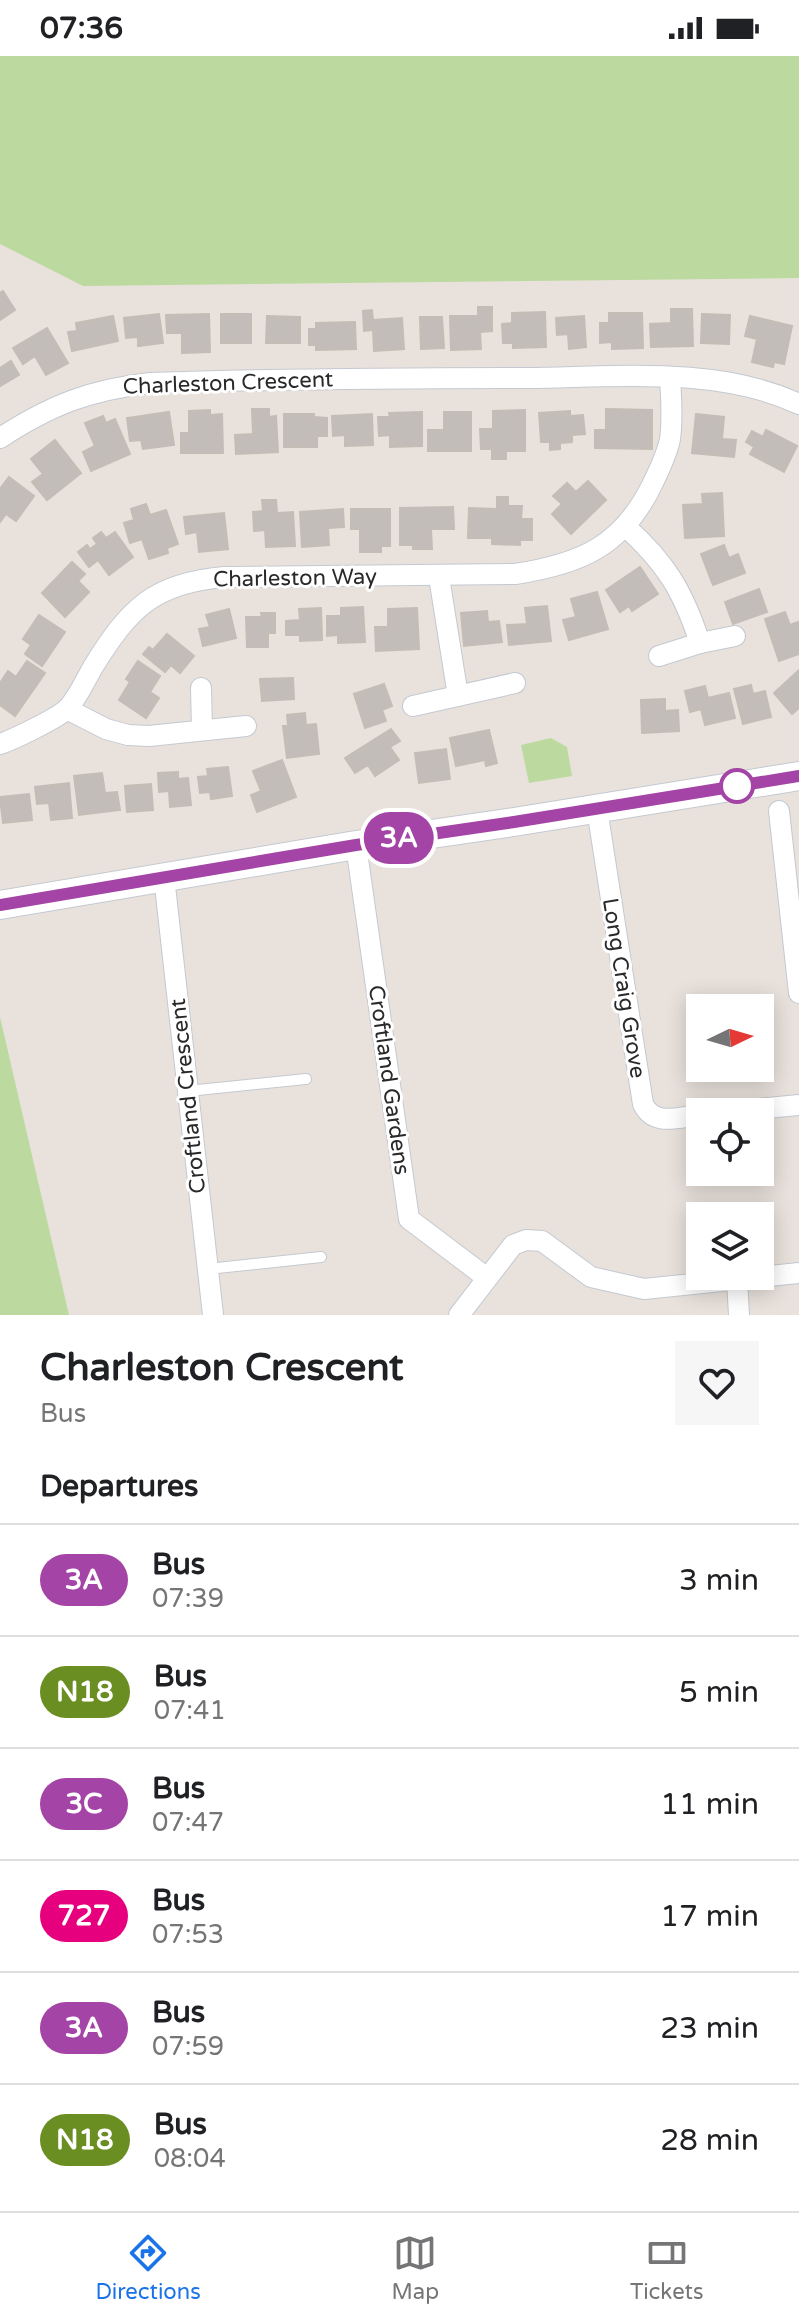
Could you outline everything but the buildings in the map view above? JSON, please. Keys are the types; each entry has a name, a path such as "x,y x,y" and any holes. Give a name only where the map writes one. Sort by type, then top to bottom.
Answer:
{"street":[{"name":"Charleston Crescent","path":"0,438 67,401 104,390 150,383 670,377 727,381 778,394 799,404"},
{"name":"Charleston Way","path":"0,744 67,709 122,624 157,594 178,584 224,577 515,574 547,569 595,550 626,527 646,497 663,462 670,439 670,377"},
{"path":"626,527 653,551 672,577 689,608 700,643"},
{"path":"439,577 458,696"},
{"path":"659,656 735,636"},
{"path":"413,706 515,683"},
{"path":"201,688 202,729"},
{"path":"67,709 106,729 128,735 149,736 246,726"},
{"path":"0,905 356,845 799,776"},
{"name":"Long Craig Grove","path":"597,809 643,1104 648,1114 658,1119 686,1116"},
{"path":"779,811 799,993"},
{"name":"Croftland Gardens","path":"356,845 409,1219 487,1278"},
{"name":"Croftland Crescent","path":"164,877 213,1315"},
{"path":"774,1107 799,1105"},
{"path":"459,1315 513,1245 526,1240 542,1241 591,1277 644,1289 686,1284"},
{"path":"774,1275 799,1273"},
{"path":"738,1290 739,1315"}],"lane":[{"path":"188,1091 306,1079"},
{"path":"208,1269 321,1257"}],"green space":[{"path":"0,56 799,56 799,278 83,286 0,244"},
{"path":"551,738 567,747 572,776 529,783 521,745"},
{"path":"0,1017 69,1315 0,1315"}],"bus line":[{"name":"3A","path":"0,905 356,845 799,776"}]}
